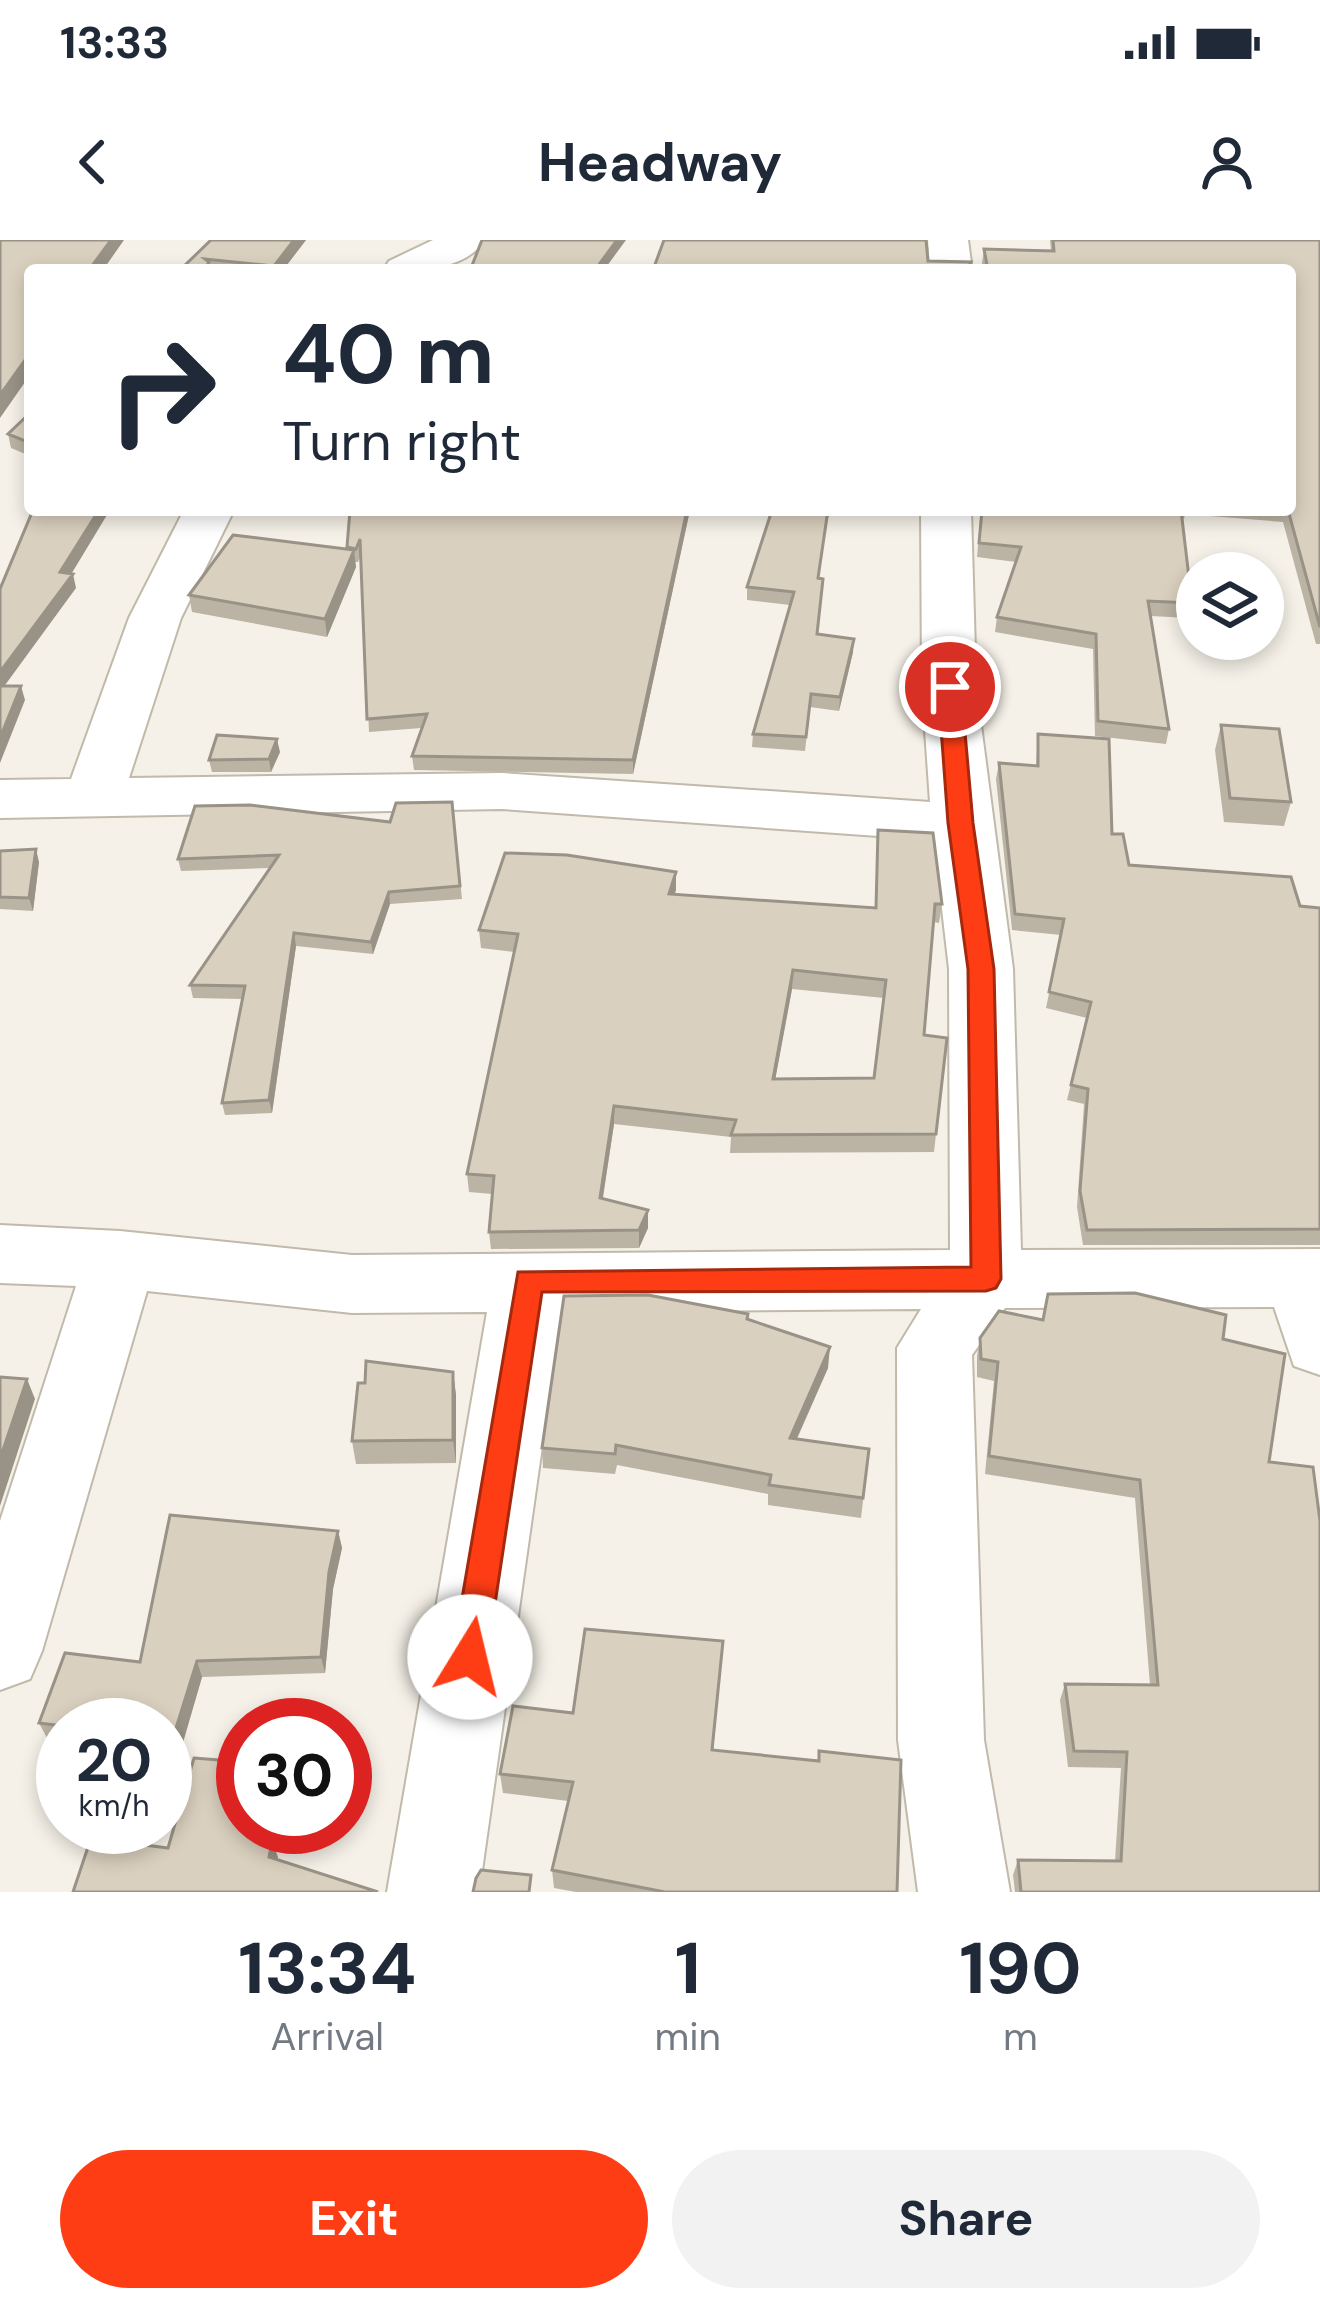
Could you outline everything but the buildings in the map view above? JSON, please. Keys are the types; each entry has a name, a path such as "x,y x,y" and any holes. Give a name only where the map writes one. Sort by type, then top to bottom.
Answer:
{"street":[{"path":"416,264 465,240"},
{"path":"94,796 154,618 206,516"},
{"path":"946,516 950,687 961,823 981,969 986,1279 934,1348 941,1740 964,1892"},
{"path":"0,799 502,790 961,823"},
{"path":"0,1255 120,1260 352,1284 986,1279 1314,1300"},
{"path":"0,1651 120,1260"},
{"path":"433,1892 529,1280"}],"route":[{"path":"470,1657 529,1280 986,1279 981,969 961,823 950,687"}]}
